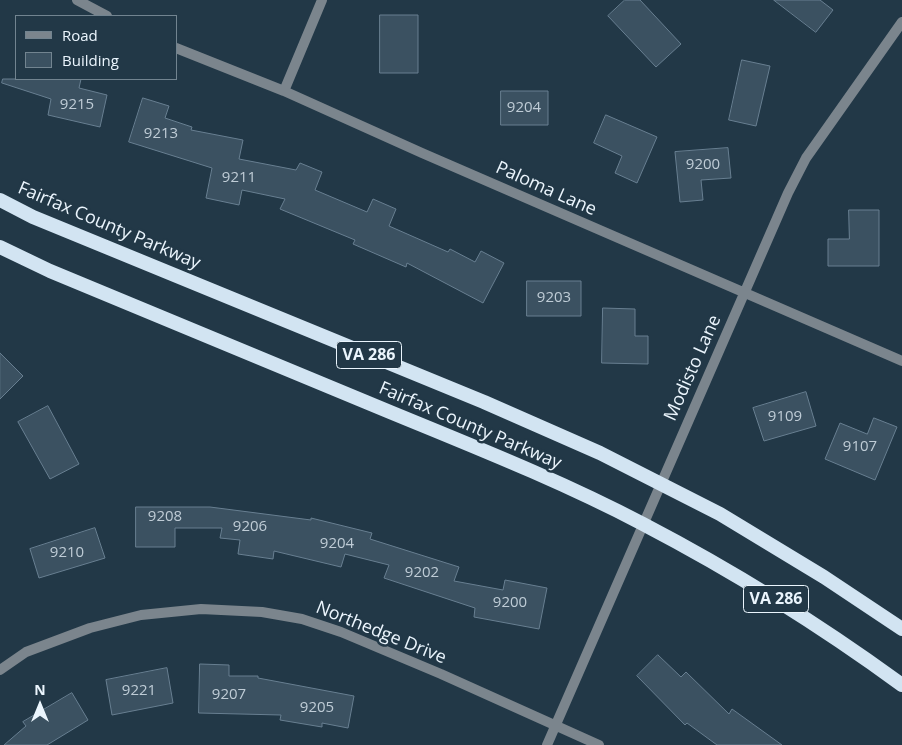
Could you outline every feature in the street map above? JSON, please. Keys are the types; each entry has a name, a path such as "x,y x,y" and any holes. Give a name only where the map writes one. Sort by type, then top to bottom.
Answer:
{"highway":[{"name":"Fairfax County Parkway","path":"0,200 50,224 484,402 600,453 720,514 770,543 840,587 902,630"},
{"name":"Fairfax County Parkway","path":"0,247 50,271 528,470 643,524 710,560 808,619 902,685"}],"street":[{"path":"77,0 105,15"},
{"path":"284,91 322,0"},
{"name":"Modisto Lane","path":"547,745 743,292 788,193 806,158 902,22"},
{"name":"Paloma Lane","path":"178,49 284,91 902,361"},
{"name":"Northedge Drive","path":"0,670 26,652 90,628 141,615 201,609 262,612 302,620 341,632 441,674 599,745"}],"building":[{"path":"625,0 640,0 681,44 656,67 608,16"},
{"path":"774,0 820,0 833,10 816,32"},
{"path":"380,15 418,15 418,73 380,73"},
{"path":"742,60 770,66 756,126 729,120"},
{"path":"3,79 81,80 79,88 107,95 100,127 48,115 51,99 2,83"},
{"path":"501,91 548,91 548,125 501,125"},
{"path":"143,98 169,106 165,118 192,127 191,130 243,140 239,159 296,170 300,163 322,172 315,190 367,212 373,199 396,209 389,226 448,252 450,249 475,262 481,251 504,263 483,303 407,263 406,267 353,244 355,240 280,209 285,199 242,190 239,205 206,198 212,168 129,142"},
{"path":"606,115 657,137 637,183 615,173 622,156 594,143"},
{"path":"728,148 731,178 701,180 703,200 680,202 675,152"},
{"path":"849,210 879,210 879,266 828,266 828,239 849,239"},
{"path":"527,281 581,281 581,316 527,316"},
{"path":"603,308 635,309 635,336 648,336 648,364 602,363"},
{"path":"0,353 23,376 0,399"},
{"path":"806,392 816,426 764,441 753,408"},
{"path":"48,406 79,464 50,479 18,422"},
{"path":"874,418 897,427 875,480 825,459 840,423 867,434"},
{"path":"136,507 210,507 311,520 311,518 372,533 370,539 459,567 454,581 503,590 505,580 547,588 539,629 474,617 475,608 384,578 389,565 345,554 341,567 274,551 273,559 238,554 240,540 220,538 222,528 175,528 175,547 136,547"},
{"path":"95,528 105,558 39,578 30,549"},
{"path":"658,655 681,677 686,672 729,714 732,709 782,745 717,745 687,723 685,725 637,676"},
{"path":"200,664 229,665 229,676 258,676 258,678 354,696 348,728 322,723 322,727 280,720 281,715 199,713"},
{"path":"167,668 173,703 112,715 106,680"},
{"path":"72,693 88,720 47,745 4,745 26,726 23,722"}]}
